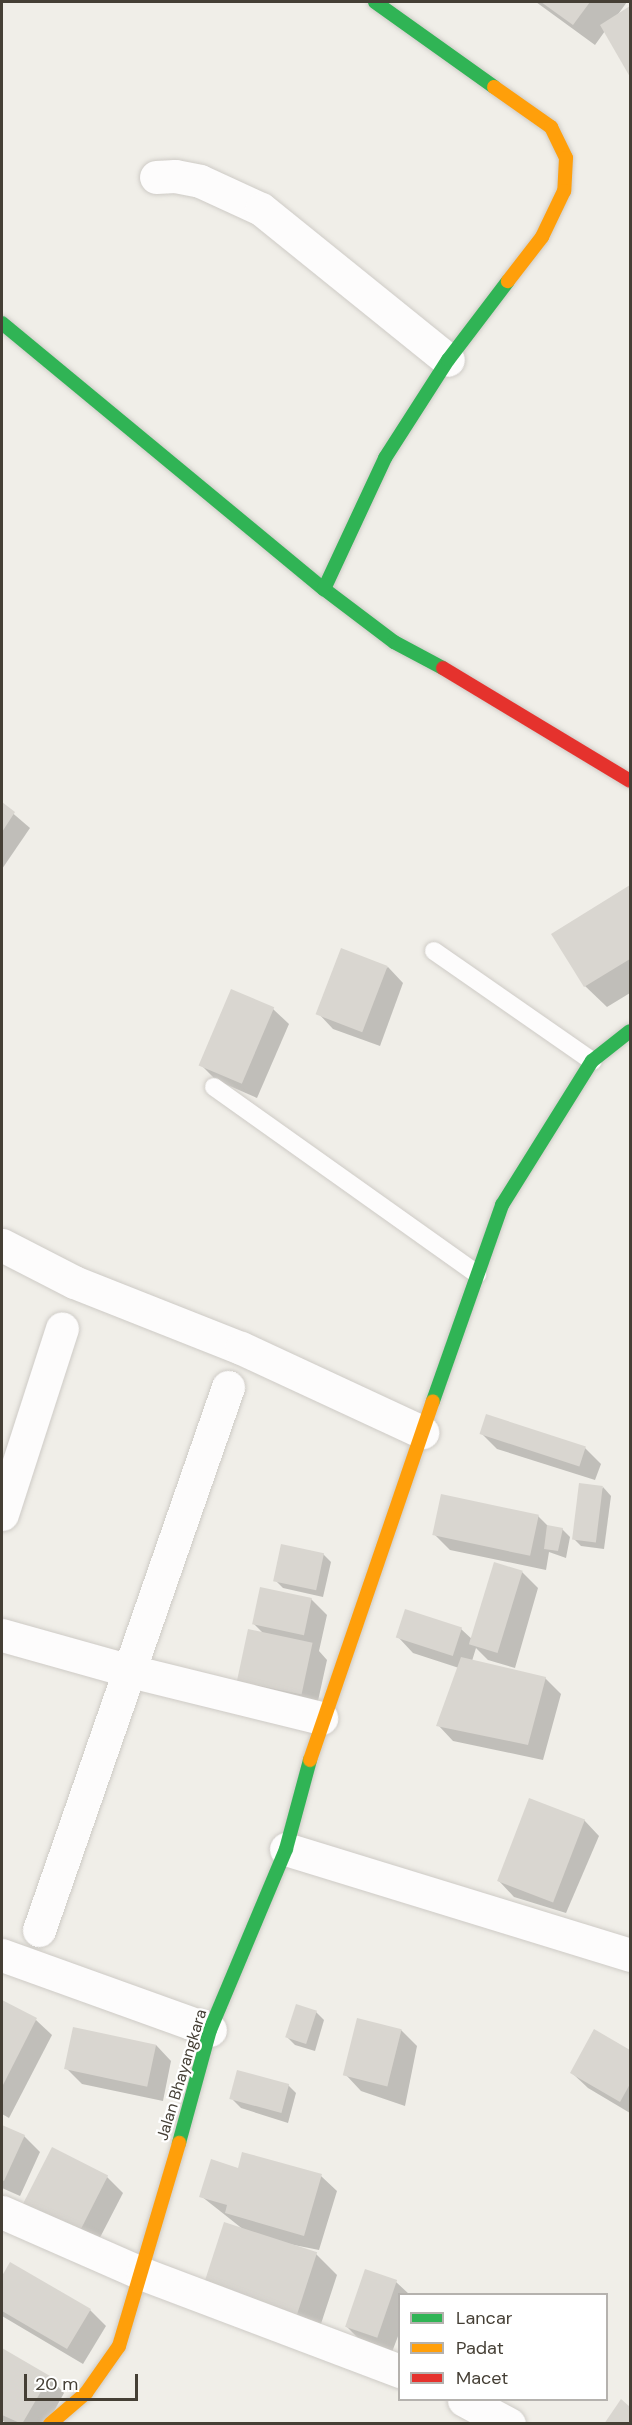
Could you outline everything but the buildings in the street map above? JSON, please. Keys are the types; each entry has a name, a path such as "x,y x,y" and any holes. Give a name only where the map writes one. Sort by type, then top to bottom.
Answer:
{"street":[{"path":"324,589 385,458 448,360 542,237 564,191 567,158 551,128 375,2"},
{"path":"156,177 175,176 200,181 261,209 448,360"},
{"path":"2,323 324,589 394,642 466,680 630,781"},
{"name":"Jalan Bhayangkara","path":"50,2424 86,2392 118,2346 143,2274 210,2030 286,1849 321,1718 502,1206 592,1061 630,1031"},
{"path":"2,1245 74,1281 241,1348 422,1432"},
{"path":"2,1514 63,1328"},
{"path":"39,1930 228,1388"},
{"path":"2,1635 130,1671 321,1718"},
{"path":"286,1849 630,1955"},
{"path":"2,1954 210,2030"},
{"path":"2,2212 143,2274 398,2370"},
{"path":"466,2401 509,2424"}],"lane":[{"path":"434,951 592,1061"},
{"path":"214,1088 477,1274"}],"traffic: fast":[{"path":"375,2 494,87"},
{"path":"324,589 385,458 448,360 508,281"},
{"path":"2,323 324,589 394,642 443,668"},
{"path":"433,1401 502,1205 592,1061 630,1031"},
{"path":"179,2143 210,2030 286,1849 310,1760"}],"traffic: slow":[{"path":"494,87 551,127 566,158 564,191 542,237 508,281"},
{"path":"310,1760 433,1401"},
{"path":"50,2424 86,2393 119,2346 179,2143"}],"traffic: jam":[{"path":"443,668 630,781"}]}
